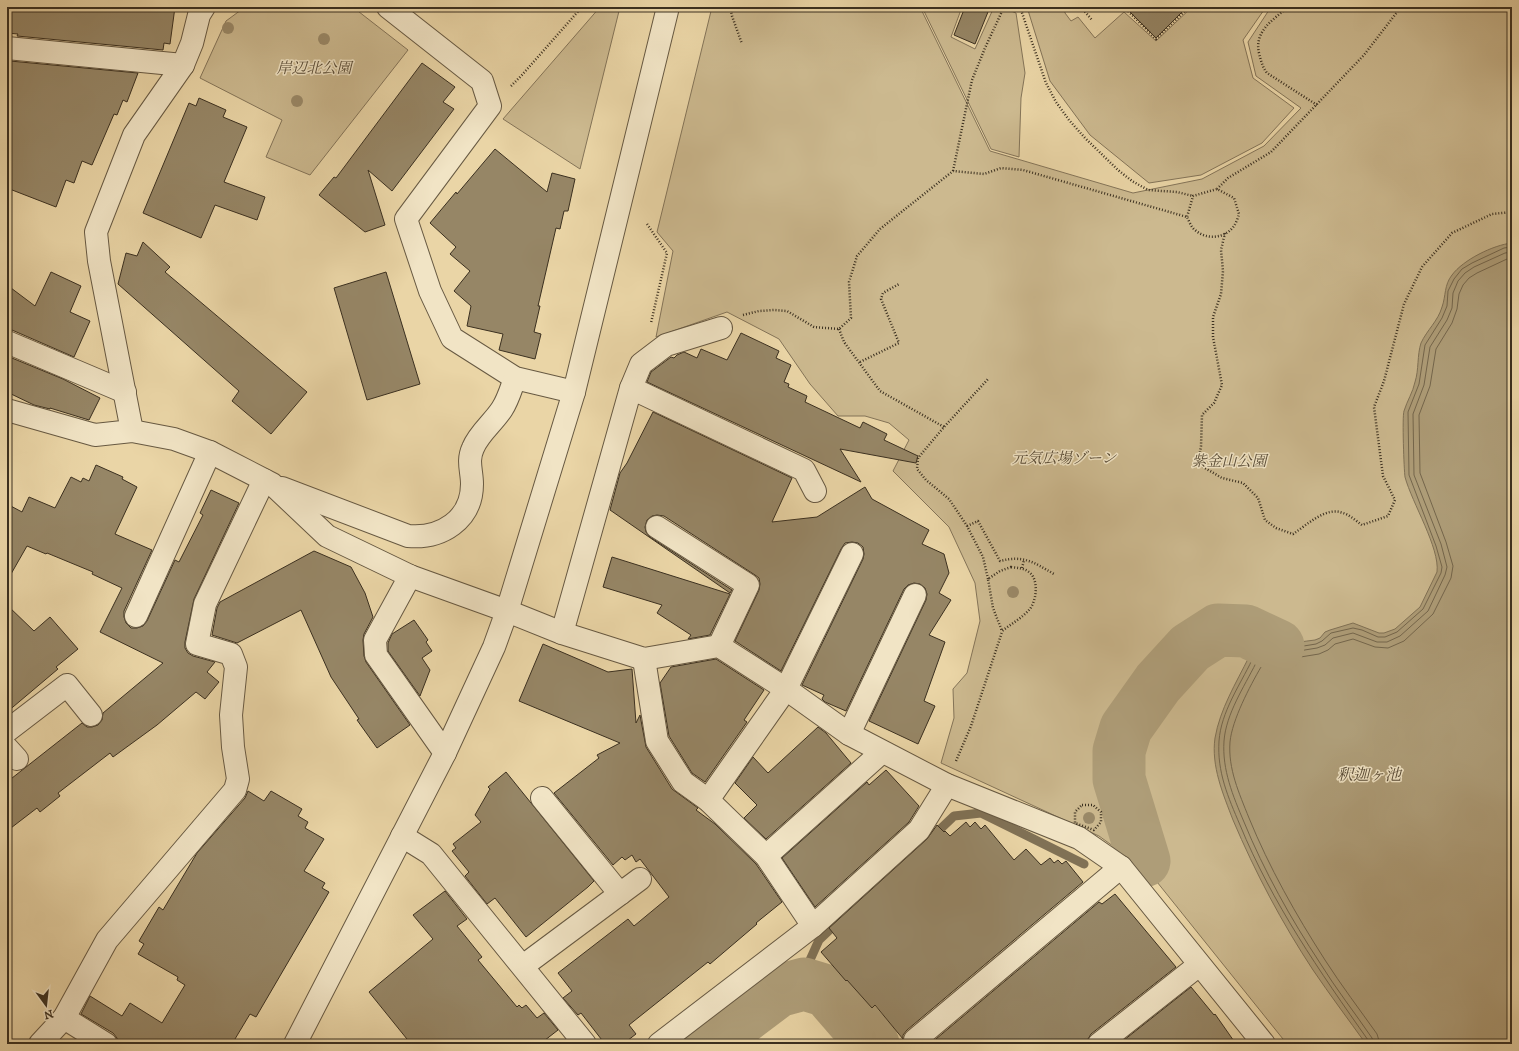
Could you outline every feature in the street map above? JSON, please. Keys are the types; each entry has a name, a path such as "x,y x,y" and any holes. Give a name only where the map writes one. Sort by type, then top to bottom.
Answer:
{"street":[{"path":"132,431 99,261 96,232 134,135 183,65 192,44 199,15 204,7"},
{"path":"388,7 466,67 482,82 490,106 406,219 430,291 452,338 515,378 574,392"},
{"path":"295,1044 445,754 494,647 507,611 574,392 668,7"},
{"path":"7,48 183,65"},
{"path":"562,633 631,388 641,364 666,345 721,328"},
{"path":"8,342 125,392"},
{"path":"7,410 95,435 132,431 174,439 210,452 268,482 408,536 427,536 436,534 453,524 465,510 472,492 469,463 470,454 481,435 503,409 515,378"},
{"path":"631,388 804,470 815,491"},
{"path":"136,616 210,452"},
{"path":"268,482 327,536 410,576 507,611 562,633 644,659 719,646 786,689 849,734 882,752 947,785 1079,838 1121,867 1264,1044"},
{"path":"40,1044 64,1018 107,940 235,790 238,779 233,747 231,715 236,667 231,654 197,644 204,604 268,482"},
{"path":"657,527 748,586 719,646"},
{"path":"708,800 786,689 852,554"},
{"path":"410,576 375,640 376,656 445,754"},
{"path":"849,734 915,595"},
{"path":"644,659 657,741 683,782 708,800 766,856 813,926"},
{"path":"7,731 67,685 91,715"},
{"path":"766,856 882,752"},
{"path":"659,1044 813,926 919,830 947,785"},
{"path":"542,798 620,894"},
{"path":"402,836 431,854 585,1044"},
{"path":"915,1040 1121,867"},
{"path":"523,966 640,879"},
{"path":"1099,1044 1199,965"},
{"path":"64,1018 106,1044"}],"path":[{"path":"490,106 522,75 582,7"},
{"path":"730,7 742,44"},
{"path":"721,328 729,318 759,311 787,311 814,327 839,329 851,318 849,282 857,256 880,229 953,170 972,80 1004,7"},
{"path":"1020,7 1046,83 1056,102 1085,138 1118,170 1132,181 1148,190 1177,192 1193,196 1217,189 1228,178 1271,152 1364,55 1401,7"},
{"path":"1081,7 1092,20"},
{"path":"1100,7 1104,11"},
{"path":"1124,7 1156,39 1188,7"},
{"path":"1288,7 1269,22 1258,38 1257,45 1262,66 1267,73 1317,105"},
{"path":"953,170 984,174 1001,168 1023,170 1187,217"},
{"path":"1193,196 1187,217 1194,230 1206,237 1220,236 1234,227 1239,214 1234,198 1217,189"},
{"path":"1225,233 1221,250 1223,271 1221,294 1213,317 1213,338 1222,385 1214,403 1202,415 1201,446 1198,464 1222,478 1243,482 1258,498 1265,520 1276,528 1293,534 1332,511 1344,513 1362,525 1376,522 1388,516 1395,500 1382,476 1374,407 1384,381 1404,304 1422,267 1452,233 1492,214 1512,212"},
{"path":"641,364 667,253 647,224"},
{"path":"860,362 899,344 881,299 883,293 899,284"},
{"path":"839,329 844,342 880,391 944,426"},
{"path":"989,378 944,426 918,458 917,469 926,480 949,499 968,526 983,557 993,608 1002,631"},
{"path":"968,526 978,521 1000,561 1013,558 1033,562 1054,574"},
{"path":"1022,568 1024,560"},
{"path":"947,785 971,726 1002,631 1029,609 1036,598 1035,584 1031,573 1022,568 1011,567 1000,571 988,579"}],"green space":[{"name":"岸辺北公園","path":"245,7 354,8 408,50 310,175 266,157 282,120 200,78 226,21"},
{"path":"600,7 620,7 580,169 503,119"},
{"name":"紫金山公園","path":"712,7 920,7 990,151 1133,193 1202,179 1264,146 1301,108 1256,76 1248,42 1271,7 1512,7 1512,1044 1287,1044 1149,872 1099,836 941,763 954,718 953,689 967,673 980,621 975,583 949,527 893,471 909,440 889,423 865,416 838,416 810,384 779,339 727,312 656,337 673,251 657,232"},
{"path":"922,7 962,7 951,37 975,49 994,7 1001,7 1016,13 1025,73 1021,98 1019,157 991,149"},
{"path":"1027,7 1064,7 1065,13 1071,21 1078,17 1095,38 1124,12 1156,41 1192,7 1266,7 1243,40 1253,78 1294,108 1262,143 1201,175 1149,183 1090,135 1050,81"}],"water":[{"name":"釈迦ヶ池","path":"1512,243 1512,1044 1366,1044 1319,979 1302,952 1280,916 1250,859 1233,820 1216,769 1214,748 1217,727 1234,686 1249,657 1264,649 1289,643 1315,640 1320,638 1325,632 1353,623 1379,633 1384,633 1395,629 1420,607 1437,572 1437,562 1430,538 1405,477 1403,415 1416,377 1421,343 1440,312 1449,279 1457,269 1479,254 1504,244"}],"building":[{"path":"7,7 175,7 170,44 164,43 163,50 17,36 18,34 7,33"},
{"path":"965,7 990,7 975,44 954,35"},
{"path":"1125,7 1187,7 1156,38"},
{"path":"10,61 138,73 127,102 123,100 117,115 114,114 92,165 82,161 74,183 66,180 56,207 7,188 7,69"},
{"path":"422,63 455,87 443,102 454,109 392,191 368,170 385,225 365,232 319,195 334,177 336,178"},
{"path":"199,98 226,110 223,117 247,127 224,182 265,197 257,220 215,205 201,238 143,213 189,103 196,106"},
{"path":"495,149 547,192 552,173 575,179 568,211 564,211 560,229 556,228 538,306 540,306 534,332 541,334 535,359 499,350 503,334 467,326 471,306 454,291 470,271 450,254 456,247 430,223"},
{"path":"143,242 170,267 165,272 307,392 271,434 232,401 239,391 118,284 126,253 137,256"},
{"path":"51,272 81,286 70,312 90,321 74,357 12,330 7,330 7,285 35,306"},
{"path":"386,272 420,384 367,400 334,288"},
{"path":"741,333 779,351 776,358 791,365 784,382 789,384 788,387 807,396 805,402 860,428 863,422 887,434 884,440 918,456 916,463 840,449 861,482 647,382 651,372 671,357 674,358 684,352 697,358 701,349 727,360"},
{"path":"7,356 63,379 100,398 89,420 50,408 34,405 7,392"},
{"path":"653,412 792,478 772,522 817,517 865,487 872,499 929,530 922,544 944,554 949,573 939,593 951,600 929,635 945,642 924,701 935,706 918,744 869,721 926,600 927,594 925,588 920,584 914,583 908,585 904,589 846,711 825,702 822,699 824,695 802,685 863,559 863,547 858,543 852,542 845,543 841,549 781,671 735,641 759,590 759,578 664,516 652,516 647,520 645,527 646,532 650,537 732,590 730,593 610,510 620,473 627,463"},
{"path":"96,465 123,477 122,479 137,487 115,534 152,550 124,611 126,623 131,628 143,626 147,621 175,560 179,562 203,515 200,513 211,490 239,503 194,599 185,642 185,648 188,653 193,656 215,662 207,672 219,682 205,699 196,692 157,725 113,757 110,753 58,793 60,796 40,812 37,808 7,831 7,782 82,723 87,727 98,725 102,720 103,713 163,663 100,632 122,588 92,574 93,572 27,546 7,581 7,504 22,512 29,497 55,508 71,477 81,482 83,478 89,481"},
{"path":"314,551 351,567 365,593 373,617 364,634 363,640 366,662 410,725 377,748 357,720 359,719 331,677 301,610 237,643 212,635 217,608 220,602"},
{"path":"612,557 730,594 710,635 688,639 691,635 657,613 662,605 603,587"},
{"path":"7,605 34,631 50,617 78,649 56,667 58,669 7,712"},
{"path":"414,620 428,640 426,642 432,651 422,658 430,670 420,696 388,651 388,643 392,634"},
{"path":"543,644 608,672 632,669 636,723 640,715 646,747 672,789 698,808 696,810 715,824 756,864 782,902 710,964 708,962 629,1025 636,1034 623,1044 605,1044 581,1013 578,1015 563,998 572,991 558,973 628,919 634,926 669,897 640,859 636,862 632,855 625,860 622,857 613,865 554,793 599,758 597,755 620,743 519,701"},
{"path":"716,659 764,690 744,720 747,722 705,782 692,773 669,736 660,683 671,667"},
{"path":"818,727 826,733 851,763 766,839 744,818 757,805 735,783 753,757 768,773"},
{"path":"886,770 919,806 909,822 815,907 782,858 867,782 869,785"},
{"path":"506,772 594,881 526,937 495,898 487,904 465,876 469,872 452,851 456,848 453,844 481,822 475,815 490,789 488,787"},
{"path":"248,791 264,801 271,791 302,809 298,816 308,822 305,828 324,839 304,871 325,883 322,888 329,892 256,1017 250,1014 232,1044 118,1044 117,1038 113,1033 81,1014 90,996 122,1016 130,1003 162,1023 185,985 177,980 178,977 138,954 144,944 139,941 159,907 163,910 197,853 245,798"},
{"path":"966,822 970,827 975,822 981,829 985,825 1014,860 1026,849 1041,865 1050,858 1054,863 1058,860 1062,864 1066,861 1083,882 907,1030 903,1035 903,1039 875,1005 872,1008 821,952 837,938 829,928 927,839 937,825 950,836"},
{"path":"445,891 467,919 457,926 482,957 478,960 517,1007 519,1005 522,1008 526,1005 537,1018 544,1013 558,1030 540,1044 411,1044 369,992 433,939 413,915"},
{"path":"1115,894 1176,967 1091,1034 1087,1044 930,1044 1099,902 1102,904"},
{"path":"1191,987 1214,1015 1215,1014 1236,1044 1119,1044"}],"waterway":[{"path":"1144,861 1119,779 1119,751 1126,728 1158,683 1190,648 1218,630 1246,631 1278,646"},
{"path":"933,836 954,816 981,813 1084,864"},
{"path":"810,960 819,940 839,921"},
{"path":"708,1044 778,991 804,984 827,991 873,1044"}],"park label":[{"name":"元気広場ゾーン","path":"1064,458"}]}
